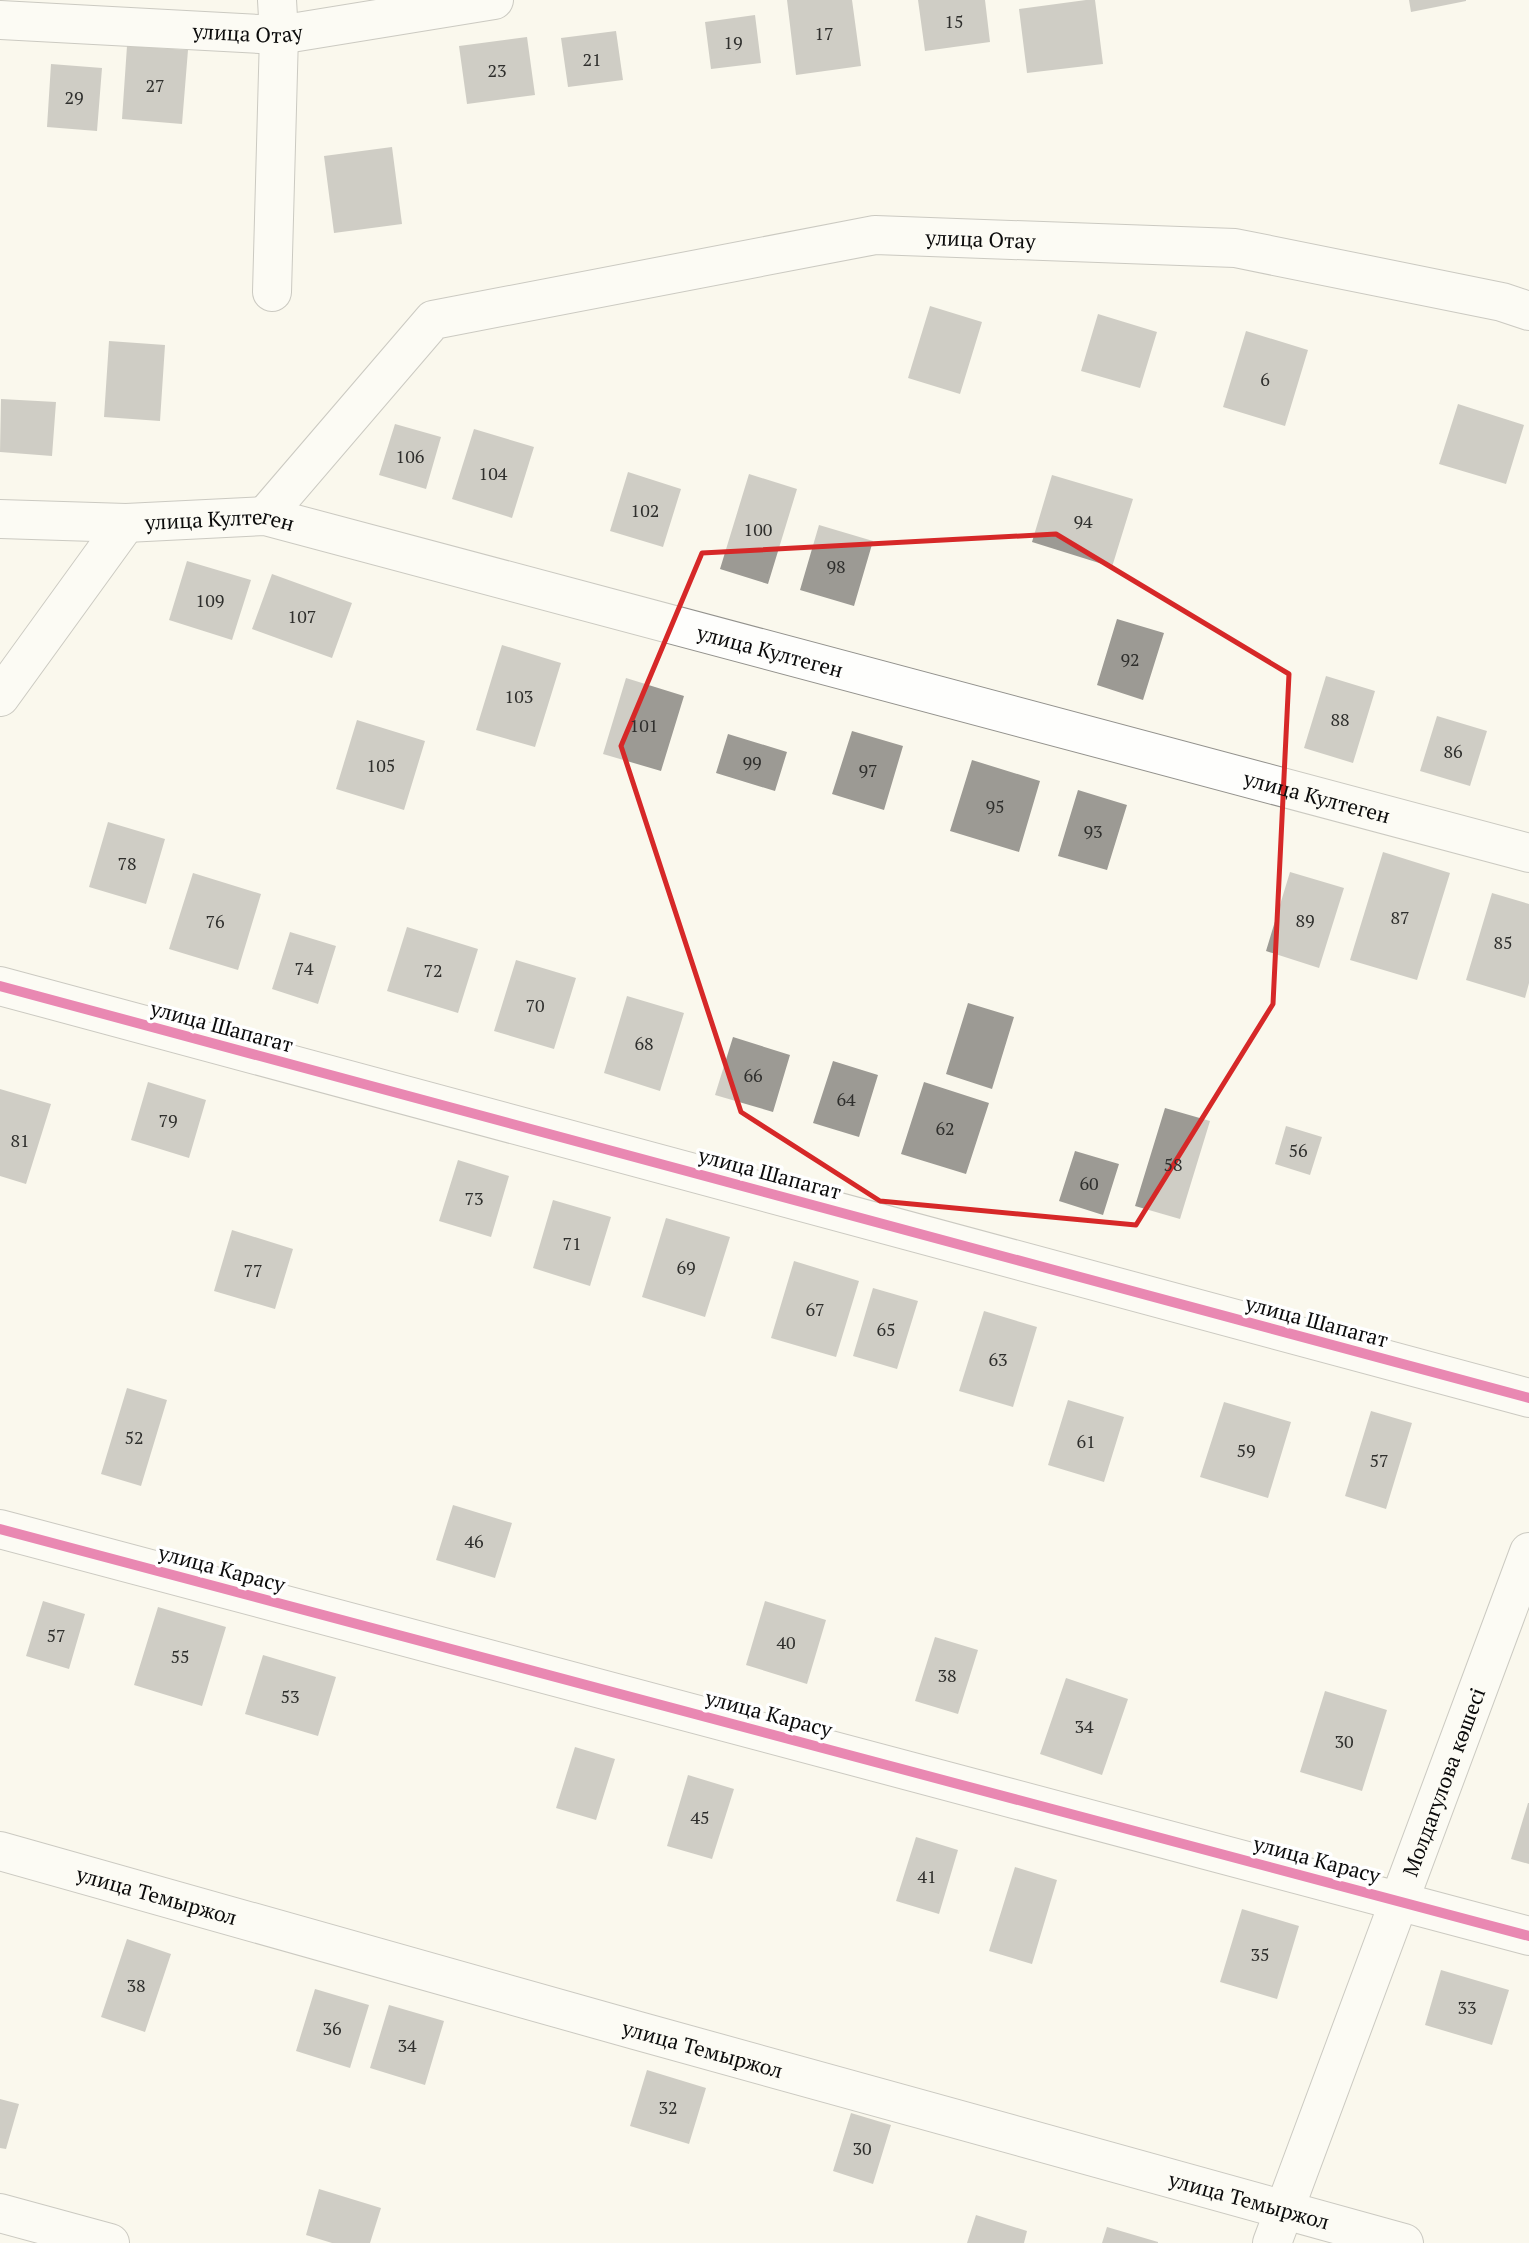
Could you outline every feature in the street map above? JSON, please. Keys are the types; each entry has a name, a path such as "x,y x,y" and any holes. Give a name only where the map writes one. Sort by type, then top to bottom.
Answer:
{"street":[{"name":"улица Отау","path":"0,20 278,18 494,0"},
{"path":"272,292 278,18"},
{"name":"улица Отау","path":"265,516 433,320 875,234 1235,248 1502,302 1529,311"},
{"name":"улица Култеген","path":"0,519 126,523 265,516 1529,853"},
{"path":"0,697 126,523"},
{"name":"улица Шапагат","path":"0,986 1529,1398"},
{"name":"улица Карасу","path":"0,1529 1529,1936"},
{"name":"Молдагулова көшесі","path":"1278,2227 1529,1552"},
{"name":"улица Темыржол","path":"0,1851 1278,2227 1404,2243"},
{"path":"0,2213 110,2243"}],"highlighted area":[{"path":"1056,534 1289,674 1273,1004 1136,1225 880,1201 741,1112 621,746 702,553"}],"building":[{"path":"787,0 852,0 861,66 796,75"},
{"path":"918,0 985,0 990,42 925,51"},
{"path":"1095,0 1103,64 1027,73 1019,9"},
{"path":"1409,0 1466,0 1466,1 1411,12"},
{"path":"755,15 761,63 711,69 705,22"},
{"path":"616,31 623,80 568,87 561,38"},
{"path":"527,37 535,95 467,104 459,46"},
{"path":"127,46 188,50 182,124 122,119"},
{"path":"51,64 102,68 97,131 47,127"},
{"path":"392,147 402,224 334,233 324,156"},
{"path":"930,306 982,322 960,394 908,378"},
{"path":"1098,314 1157,332 1140,388 1081,371"},
{"path":"1246,331 1308,350 1285,426 1223,407"},
{"path":"109,341 165,345 160,421 104,417"},
{"path":"1,399 56,402 52,456 0,452"},
{"path":"1458,404 1524,425 1506,484 1439,464"},
{"path":"395,424 441,437 426,489 379,475"},
{"path":"474,429 534,447 512,518 452,499"},
{"path":"628,472 681,489 663,547 610,531"},
{"path":"749,474 797,489 768,584 720,569"},
{"path":"1052,475 1133,499 1112,567 1032,542"},
{"path":"819,525 873,541 854,606 800,590"},
{"path":"187,561 251,580 232,640 169,620"},
{"path":"272,574 352,603 332,658 252,629"},
{"path":"1117,619 1164,633 1143,700 1097,685"},
{"path":"502,645 561,663 535,747 476,730"},
{"path":"1326,676 1375,691 1353,763 1304,748"},
{"path":"626,678 684,696 661,771 603,754"},
{"path":"1437,716 1487,731 1470,786 1420,771"},
{"path":"357,720 425,741 404,810 336,789"},
{"path":"852,731 903,746 884,810 832,794"},
{"path":"728,734 787,752 775,791 716,773"},
{"path":"972,760 1040,781 1019,852 950,831"},
{"path":"1078,790 1127,805 1107,870 1058,856"},
{"path":"108,822 165,839 146,904 89,887"},
{"path":"1383,852 1450,873 1417,980 1350,960"},
{"path":"1290,872 1344,888 1319,968 1266,951"},
{"path":"193,873 261,894 238,970 169,949"},
{"path":"1492,893 1529,904 1529,983 1525,998 1466,980"},
{"path":"407,927 478,949 458,1013 387,991"},
{"path":"290,932 336,946 318,1004 272,989"},
{"path":"516,960 576,978 554,1049 494,1031"},
{"path":"627,996 684,1013 660,1091 604,1073"},
{"path":"968,1003 1014,1017 992,1089 946,1074"},
{"path":"733,1037 790,1055 773,1112 715,1095"},
{"path":"833,1061 878,1075 859,1137 813,1123"},
{"path":"148,1082 206,1100 189,1158 131,1140"},
{"path":"924,1082 989,1103 966,1174 901,1154"},
{"path":"0,1089 51,1104 26,1184 0,1176"},
{"path":"1165,1108 1210,1121 1180,1219 1135,1206"},
{"path":"1286,1126 1322,1137 1310,1175 1275,1164"},
{"path":"1075,1151 1119,1164 1103,1215 1059,1201"},
{"path":"458,1160 509,1176 491,1237 439,1221"},
{"path":"553,1200 611,1217 590,1286 533,1268"},
{"path":"666,1218 730,1237 705,1317 642,1297"},
{"path":"232,1230 293,1249 275,1309 214,1291"},
{"path":"794,1261 859,1281 836,1357 771,1338"},
{"path":"873,1288 918,1301 897,1369 853,1356"},
{"path":"984,1311 1037,1327 1013,1407 959,1391"},
{"path":"127,1388 167,1400 141,1486 101,1474"},
{"path":"1068,1400 1124,1417 1104,1482 1048,1465"},
{"path":"1224,1402 1291,1422 1268,1498 1200,1477"},
{"path":"1371,1411 1412,1423 1386,1509 1345,1496"},
{"path":"453,1505 512,1523 495,1578 436,1560"},
{"path":"43,1601 85,1614 69,1669 26,1656"},
{"path":"765,1601 826,1620 807,1684 746,1665"},
{"path":"158,1607 226,1627 202,1706 134,1685"},
{"path":"935,1637 978,1650 958,1714 915,1701"},
{"path":"263,1655 336,1677 318,1736 245,1714"},
{"path":"1066,1678 1128,1699 1102,1775 1040,1754"},
{"path":"1325,1691 1387,1710 1362,1791 1300,1772"},
{"path":"575,1747 615,1759 596,1820 556,1808"},
{"path":"688,1775 734,1789 712,1859 667,1846"},
{"path":"1529,1803 1529,1864 1511,1859"},
{"path":"916,1837 958,1850 939,1914 896,1901"},
{"path":"1015,1867 1057,1880 1032,1964 989,1951"},
{"path":"1242,1909 1299,1926 1277,1999 1220,1982"},
{"path":"127,1939 171,1954 145,2032 101,2017"},
{"path":"1441,1970 1509,1990 1492,2045 1425,2025"},
{"path":"315,1989 369,2005 350,2068 296,2051"},
{"path":"389,2005 444,2021 425,2085 370,2068"},
{"path":"647,2070 706,2088 689,2144 630,2126"},
{"path":"0,2099 19,2104 6,2149 0,2148"},
{"path":"851,2113 891,2125 873,2184 833,2171"},
{"path":"319,2189 381,2208 370,2243 332,2243 306,2235"},
{"path":"976,2215 1027,2231 1024,2243 967,2243"},
{"path":"1107,2227 1158,2242 1158,2243 1102,2243"}],"cycle path":[{"path":"0,986 1529,1398"},
{"path":"0,1529 1529,1936"}]}
